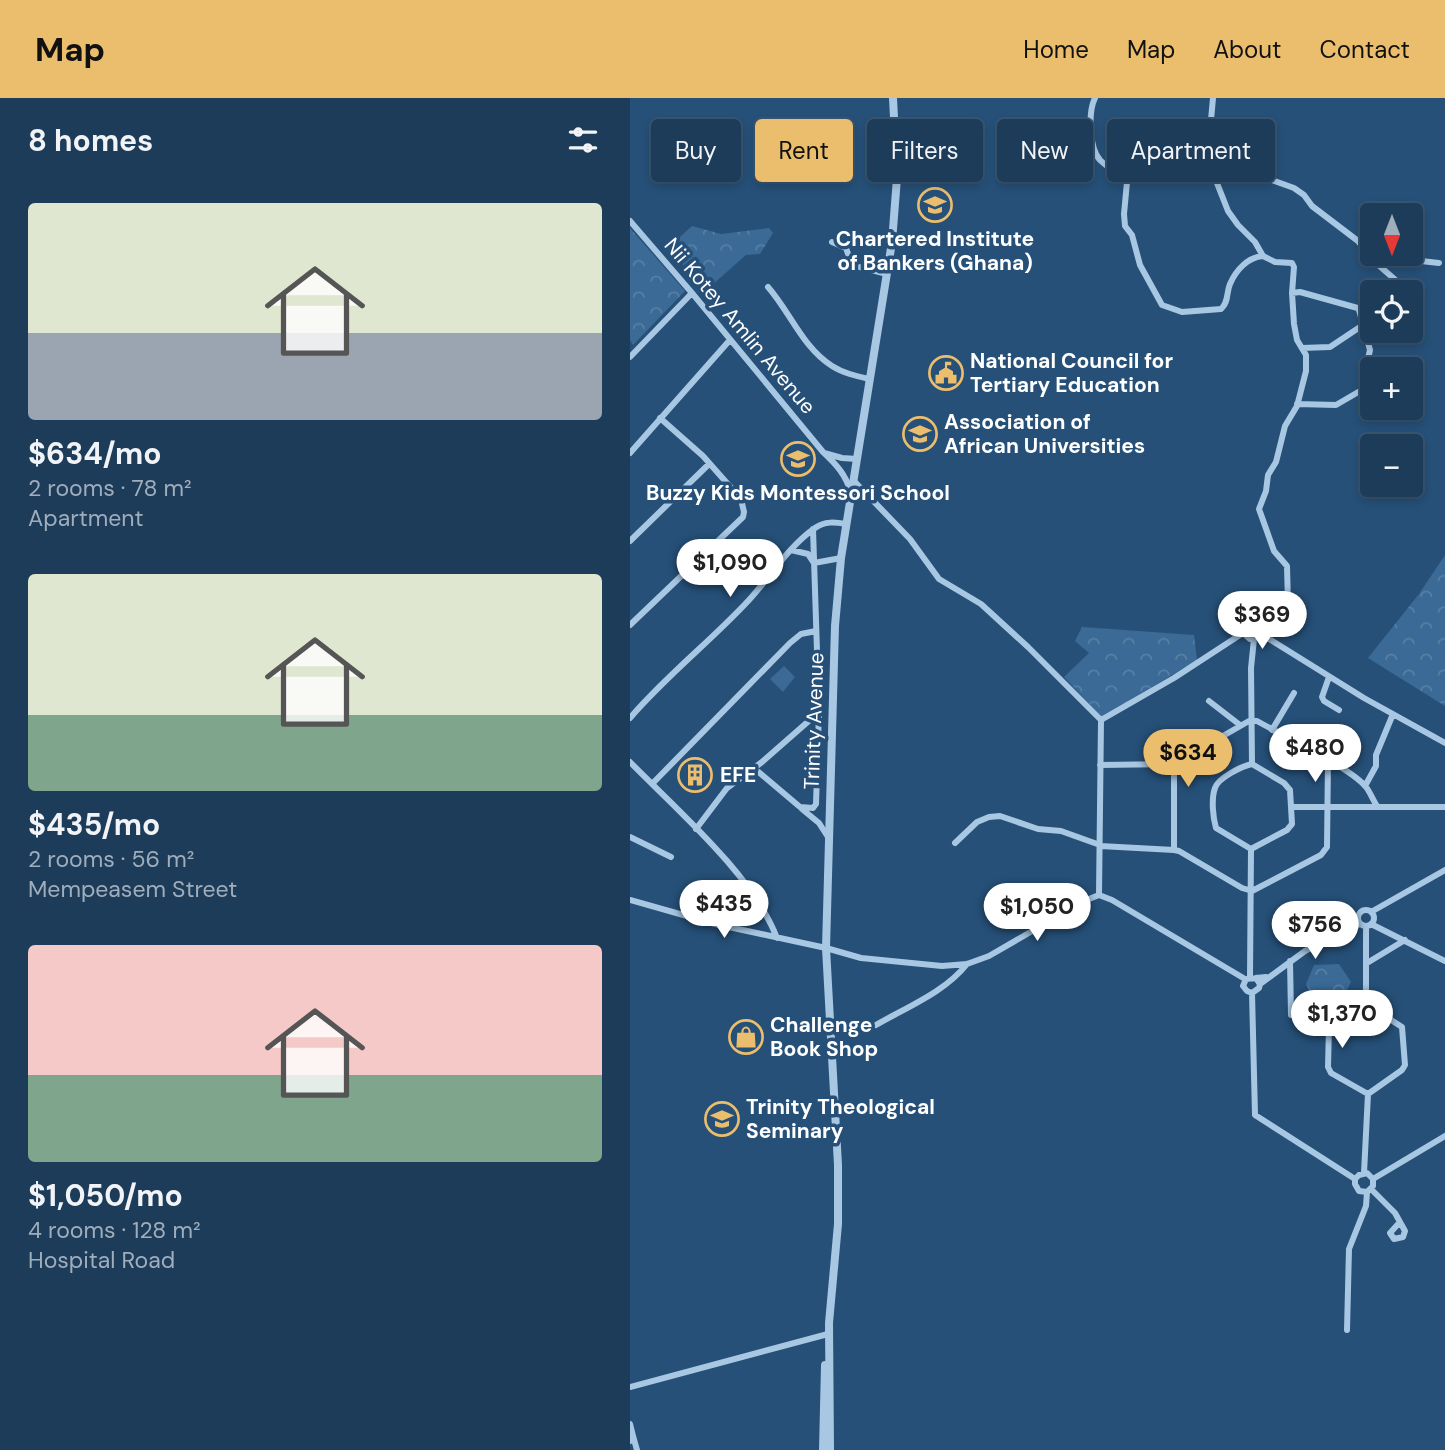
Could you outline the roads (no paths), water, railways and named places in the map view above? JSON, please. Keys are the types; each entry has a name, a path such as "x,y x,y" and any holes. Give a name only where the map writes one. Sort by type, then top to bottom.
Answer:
{"street":[{"name":"Trinity Avenue","path":"830,1450 828,1334 838,1224 838,1158 826,948 835,626 846,524 892,242 897,178 893,98"},
{"path":"1095,98 1090,113 1094,147 1100,159 1127,182 1125,226 1132,235 1140,265 1161,306 1182,312 1221,309 1227,304 1231,283 1253,256 1292,263 1294,267 1292,293 1296,337 1306,355 1306,371 1297,404 1285,426 1276,462 1268,475 1266,491 1259,509 1274,551 1287,566 1288,604 1262,625 1261,634 1254,639 1243,633 1243,627 1248,620 1255,619 1262,625"},
{"path":"1211,119 1213,98"},
{"path":"1275,181 1304,195 1312,206 1360,243"},
{"path":"1217,182 1231,216 1255,242 1263,256"},
{"name":"Nii Kotey Amlin Avenue","path":"630,221 845,475 852,494"},
{"path":"832,242 846,248 852,265 887,274"},
{"path":"1423,261 1439,263"},
{"path":"1382,266 1396,280"},
{"path":"768,288 808,344 824,360 838,369 869,379"},
{"path":"1292,293 1300,292 1359,310 1360,314"},
{"path":"630,357 692,293"},
{"path":"1302,348 1330,347 1360,329"},
{"path":"630,453 729,341"},
{"path":"1297,404 1336,405 1360,391"},
{"path":"630,625 743,517 744,512 741,499 709,464 660,418"},
{"path":"823,452 857,459"},
{"path":"630,541 709,464"},
{"path":"853,481 907,536 939,579 981,604 1101,720 1099,895"},
{"path":"630,718 649,696 749,600 813,529 823,524 846,524"},
{"path":"813,529 819,712 815,806 819,823"},
{"path":"792,550 808,554 814,563"},
{"path":"814,563 841,558"},
{"path":"652,784 790,643 801,634 816,631"},
{"path":"1101,720 1174,678 1243,633"},
{"path":"1261,634 1329,677 1445,743"},
{"path":"1252,764 1251,668 1254,639"},
{"path":"1329,677 1322,697 1339,710"},
{"path":"1272,730 1294,693"},
{"path":"1209,701 1240,725"},
{"path":"696,829 727,788 755,769 819,712"},
{"path":"1366,786 1376,766 1376,755 1393,714"},
{"path":"1100,765 1174,764 1253,720 1328,761 1366,786 1377,806"},
{"path":"955,843 976,822 1000,816 1038,829 1061,831 1100,846 1180,851 1242,888 1252,891 1325,851 1328,761"},
{"path":"630,762 735,872 765,910 777,938"},
{"path":"1174,764 1174,850"},
{"path":"1252,764 1290,790 1292,824 1287,830 1251,849 1216,828 1214,793 1217,783 1242,767 1252,764"},
{"path":"755,769 819,823 828,837"},
{"path":"800,807 815,806"},
{"path":"1291,807 1445,807"},
{"path":"630,837 671,857"},
{"path":"1251,849 1249,980 1245,989 1252,993"},
{"path":"1249,980 1266,977 1290,961 1362,924 1379,908 1445,870"},
{"path":"630,900 861,958 942,966 967,964 989,956 1099,895 1249,980 1257,990 1252,993"},
{"path":"1366,1004 1367,963 1362,912 1372,914"},
{"path":"1362,924 1405,940 1445,961"},
{"path":"1367,963 1405,940"},
{"path":"1290,961 1291,1015"},
{"path":"876,1025 950,982 967,964"},
{"path":"1252,993 1255,1115 1355,1179 1357,1189 1369,1190 1395,1213 1400,1222"},
{"path":"1366,1004 1402,1027 1405,1065 1368,1094"},
{"path":"1366,1004 1329,1026 1328,1066 1331,1073 1368,1094"},
{"path":"1364,1173 1368,1094"},
{"path":"1347,1330 1349,1249 1366,1206 1373,1179 1445,1136"},
{"path":"1355,1179 1364,1173"},
{"path":"1364,1173 1373,1179"},
{"path":"630,1387 828,1334"},
{"name":"Trinity Avenue","path":"823,1450 825,1368 829,1349"},
{"path":"630,1424 631,1438 637,1450"}],"place":[{"name":"Chartered Institute of Bankers (Ghana)","path":"935,205"},
{"name":"National Council for Tertiary Education","path":"946,373"},
{"name":"Association of African Universities","path":"920,434"},
{"name":"Buzzy Kids Montessori School","path":"798,459"},
{"name":"EFE","path":"695,775"},
{"name":"Challenge Book Shop","path":"746,1037"},
{"name":"Trinity Theological Seminary","path":"722,1119"}]}
